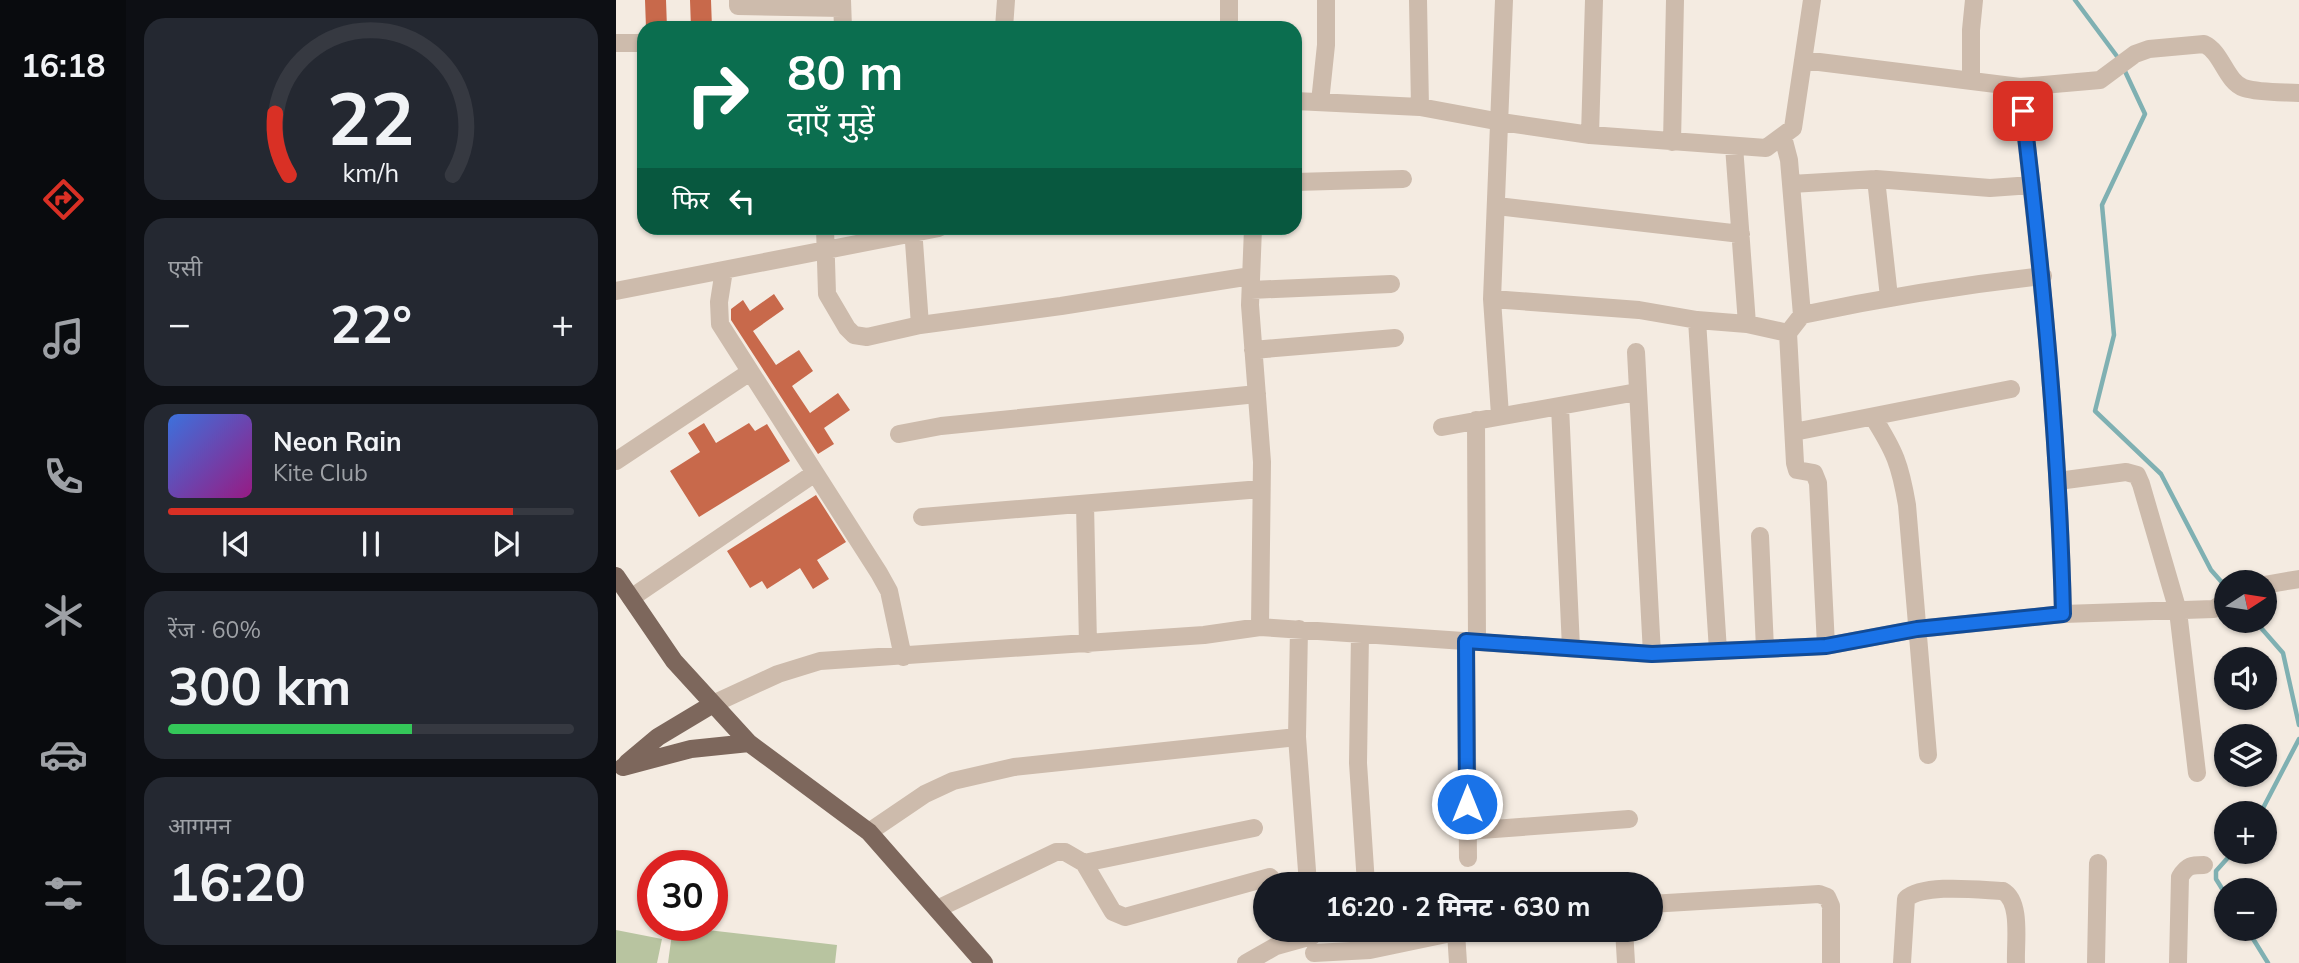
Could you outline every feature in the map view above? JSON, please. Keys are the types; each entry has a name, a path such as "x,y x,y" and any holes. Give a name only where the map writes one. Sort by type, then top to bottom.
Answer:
{"main road":[{"path":"616,576 674,661 749,743 869,832 984,963"},
{"path":"619,769 658,737 713,704"},
{"path":"619,769 691,749 749,743"}],"street":[{"path":"738,0 738,6 842,4"},
{"path":"1004,21 1006,0"},
{"path":"1229,0 1229,21"},
{"path":"1320,102 1326,45 1326,0"},
{"path":"1418,0 1420,107"},
{"path":"1500,415 1492,299 1504,0"},
{"path":"1590,135 1594,0"},
{"path":"1672,142 1675,0"},
{"path":"1302,101 1420,107 1590,135 1766,148 1793,128 1812,0"},
{"path":"1971,80 1971,30 1975,0"},
{"path":"616,43 637,43"},
{"path":"1804,60 2020,87 2100,80 2135,54 2149,49 2204,44 2212,48 2242,88 2299,93"},
{"path":"2020,87 2043,275 2059,481 2063,614"},
{"path":"1783,137 1789,160 1802,315"},
{"path":"1734,146 1747,324"},
{"path":"1302,182 1403,179"},
{"path":"1791,184 1876,180 1990,188 2032,186"},
{"path":"1876,180 1889,297"},
{"path":"1497,206 1741,233"},
{"path":"825,235 827,293 847,328 854,335 867,337 920,325 1251,283 1391,284"},
{"path":"616,291 891,235"},
{"path":"913,235 920,325"},
{"path":"1253,235 1253,350 1261,489 1260,627"},
{"path":"724,270 719,302 720,324 889,591 903,657"},
{"path":"1826,646 1818,483 1814,473 1796,468 1788,333 1802,315 1959,285 2043,275"},
{"path":"1492,299 1639,310 1697,320 1747,324 1788,333"},
{"path":"1697,320 1718,651"},
{"path":"1253,350 1395,338"},
{"path":"1636,352 1652,654"},
{"path":"616,461 750,370"},
{"path":"1794,432 2011,389"},
{"path":"1442,427 1637,392"},
{"path":"899,435 941,426 1257,394"},
{"path":"1560,406 1571,648"},
{"path":"1873,417 1900,466 1907,505 1928,755"},
{"path":"1468,858 1476,420"},
{"path":"2059,481 2126,472 2137,475 2178,611 2197,773"},
{"path":"631,598 815,473"},
{"path":"922,517 1261,489"},
{"path":"1085,504 1088,644"},
{"path":"1760,536 1765,649"},
{"path":"2277,583 2299,579"},
{"path":"713,704 778,674 820,661 1088,644 1204,635 1260,627 1652,654 1826,646 1917,629 2063,614 2178,611 2214,606"},
{"path":"1299,629 1297,737 1307,872"},
{"path":"1360,634 1358,763 1365,872"},
{"path":"869,832 925,794 953,781 1014,767 1297,737"},
{"path":"1467,831 1629,819"},
{"path":"1083,863 1254,828"},
{"path":"936,909 1056,852 1065,852 1083,863 1113,912 1125,917 1253,882"},
{"path":"2096,963 2098,863"},
{"path":"2178,963 2180,877 2191,865 2204,866"},
{"path":"1902,963 1906,899 1912,894 1943,889 2003,891 2010,895 2015,905 2015,963"},
{"path":"1663,903 1819,894 1827,897 1831,906 1831,963"},
{"path":"1370,942 1370,950"},
{"path":"1245,963 1276,946 1313,945 1370,950 1407,942"},
{"path":"1458,942 1458,963"},
{"path":"1625,942 1626,963"}],"green space":[{"path":"616,930 637,934 637,941 662,941 657,963 616,963"},
{"path":"728,932 837,945 835,963 668,963 671,941 728,941"}],"building":[{"path":"645,0 666,0 667,21 646,21"},
{"path":"690,0 711,0 712,21 691,21"},
{"path":"774,294 784,309 753,331 776,365 799,350 813,371 792,386 810,413 838,393 850,410 824,428 834,444 818,454 731,320 731,309 743,300 750,311"},
{"path":"704,423 716,443 749,423 755,431 767,424 790,461 699,517 670,471 700,452 688,433"},
{"path":"816,495 846,542 817,560 829,579 813,589 800,568 767,589 762,581 750,588 727,551"}],"waterway":[{"path":"2075,0 2119,59"},
{"path":"2123,67 2145,114 2102,205 2114,335 2095,411 2161,474 2214,573"},
{"path":"2266,634 2283,653 2299,725"},
{"path":"2267,801 2299,739"},
{"path":"2216,878 2216,871 2222,864"},
{"path":"2254,941 2268,963"}],"route":[{"path":"1467,804 1466,641 1652,654 1826,646 1917,629 2063,614 2055,422 2043,275 2023,111"}]}
